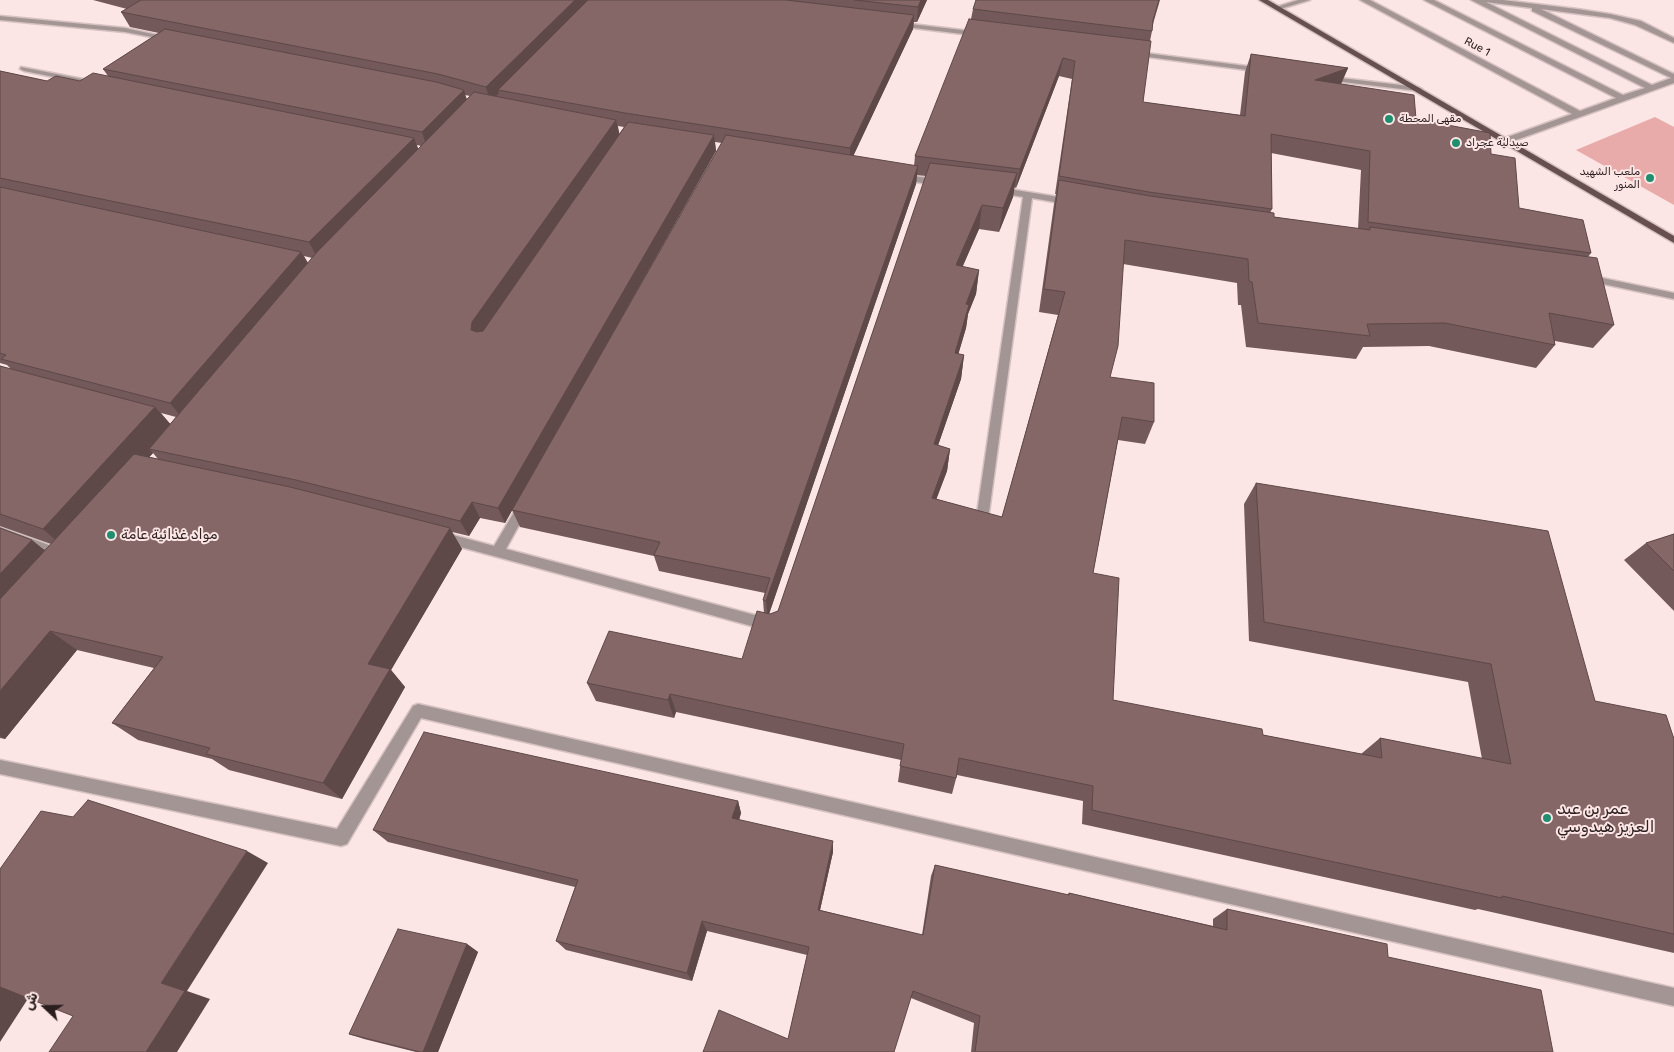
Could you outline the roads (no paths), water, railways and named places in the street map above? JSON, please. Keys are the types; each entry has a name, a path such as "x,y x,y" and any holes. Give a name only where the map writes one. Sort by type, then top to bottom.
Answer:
{"main road":[{"path":"1263,0 1674,240"}],"street":[{"path":"1277,8 1306,0"},
{"name":"Rue 1","path":"1364,0 1578,114"},
{"path":"1428,0 1622,98"},
{"path":"1475,0 1652,88"},
{"path":"1484,0 1525,2 1577,10 1638,23 1674,41"},
{"path":"1525,2 1674,79"},
{"path":"0,18 124,30 178,40"},
{"path":"885,22 984,34"},
{"path":"1122,52 1270,71"},
{"path":"24,69 111,87"},
{"path":"1319,77 1418,89"},
{"path":"1505,140 1674,79"},
{"path":"895,176 923,186 953,185"},
{"path":"990,189 1085,205"},
{"path":"981,527 1028,194"},
{"path":"1581,277 1674,296"},
{"path":"498,551 532,491"},
{"path":"0,532 70,558 63,565"},
{"path":"431,534 773,626 776,616"},
{"path":"0,767 341,838 418,711 1674,997"}],"place":[{"name":"مقهى المحطة","path":"1389,119"},
{"name":"صيدلية عجراد","path":"1456,143"},
{"name":"ملعب الشهيد المنور","path":"1650,178"},
{"name":"مواد غذائية عامة","path":"111,535"},
{"name":"عمر بن عبد العزيز هيدوسي","path":"1547,818"}]}
